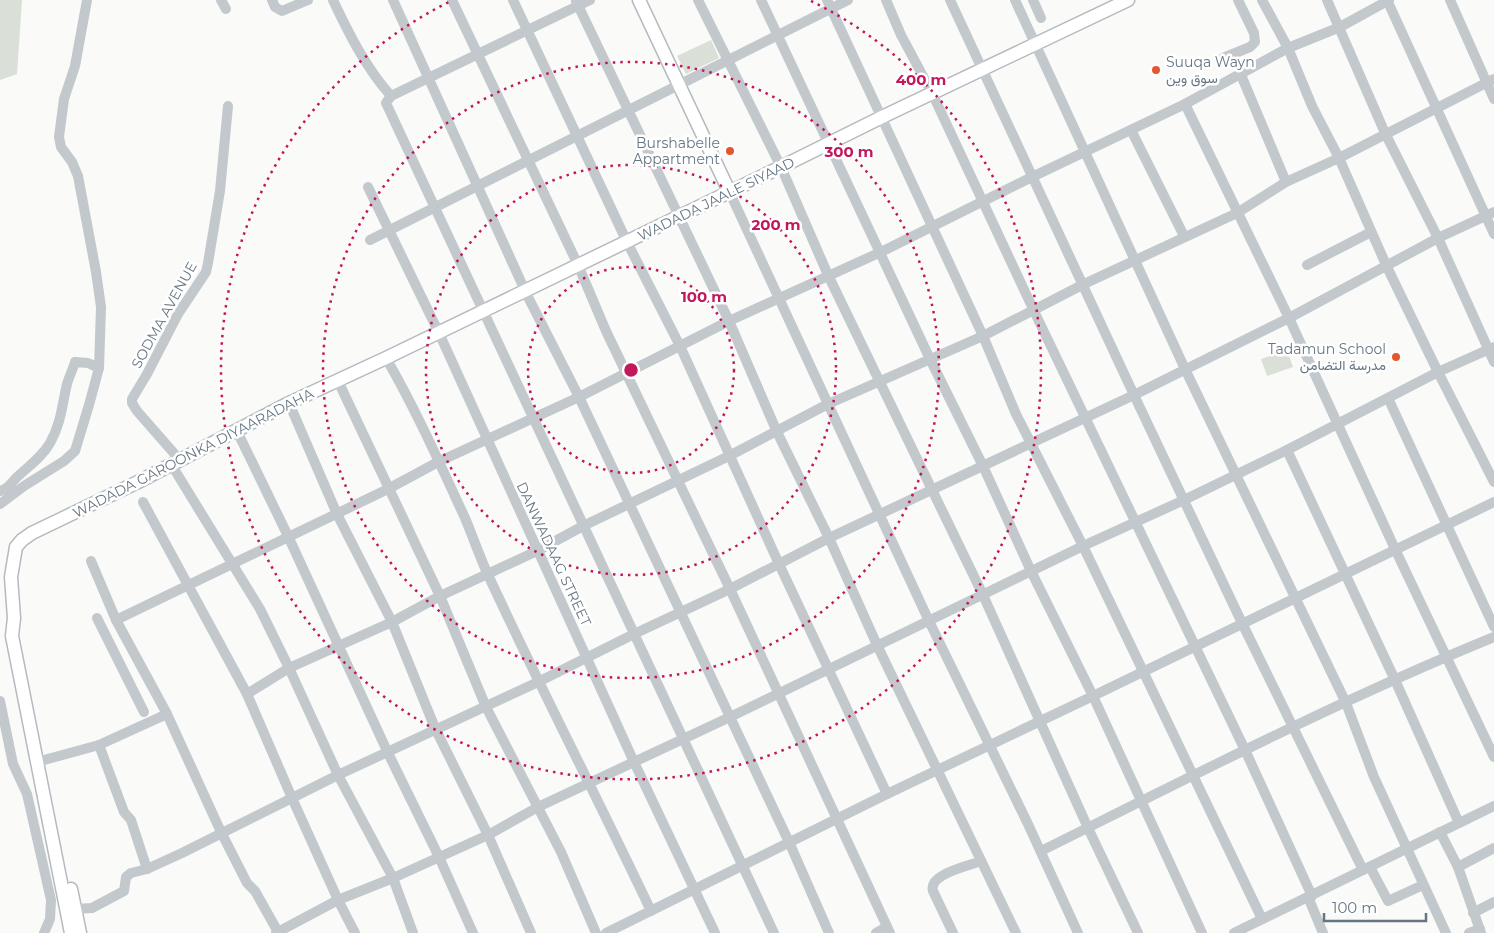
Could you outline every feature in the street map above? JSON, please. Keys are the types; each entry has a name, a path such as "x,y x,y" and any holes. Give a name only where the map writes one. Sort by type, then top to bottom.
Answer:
{"main road":[{"path":"639,0 730,191"},
{"name":"WADADA JAALE SIYAAD","path":"439,333 678,216 781,168 830,142 1128,0"},
{"name":"WADADA GAROONKA DIYAARADAHA","path":"71,933 12,636 14,618 11,577 16,547 32,533 236,429 439,333"},
{"name":"WADADA GAROONKA DIYAARADAHA","path":"14,618 21,638 80,933"}],"street":[{"path":"0,504 24,486 64,461 75,451 99,368 101,307 96,272 78,176 72,162 61,147 59,137 64,99 77,56 87,0"},
{"path":"272,0 275,8 282,11 308,0"},
{"path":"333,0 348,33 374,75 391,96"},
{"path":"393,0 525,290 579,397 789,842 829,933"},
{"path":"452,0 578,265 606,331 679,480 888,930 876,933"},
{"path":"513,0 627,242 680,346 729,456 887,794"},
{"path":"590,0 577,3 527,30 391,96 386,103 774,933"},
{"path":"698,0 781,168 828,275 983,596 1088,828 1138,933"},
{"path":"761,0 830,142 930,359 983,466 1031,571 1093,696 1202,933"},
{"path":"370,240 777,36 829,4 848,0"},
{"path":"886,0 901,35 932,93 1034,311 1245,750 1310,896 1323,933"},
{"path":"950,0 984,69 1032,177 1242,623 1292,727 1366,869 1388,901 1423,885"},
{"path":"1015,0 1185,369 1346,703 1374,777 1446,933"},
{"path":"1033,0 1041,18"},
{"path":"1223,58 1250,47 1255,42 1254,34 1238,0"},
{"path":"1262,0 1288,48 1312,106 1338,158 1387,267 1494,482"},
{"path":"1327,0 1385,133 1491,348 1494,362"},
{"path":"116,620 388,489 438,462 579,397 729,321 881,252 1185,104 1288,48 1340,27 1388,0 1437,108 1490,214 1494,234"},
{"path":"1450,0 1490,81 1494,99"},
{"path":"577,3 729,321 777,432 829,538 877,645 1016,933"},
{"path":"829,4 983,336 1030,443 1083,546 1262,919"},
{"path":"1241,75 1286,182"},
{"path":"247,694 289,668 392,622 440,596 537,551 584,526 777,432 828,404 880,383 983,336 1084,284 1237,213 1286,182 1338,158 1490,81"},
{"path":"1185,104 1289,318 1395,549 1494,757"},
{"name":"SODMA AVENUE","path":"175,461 132,403 132,399 148,374 178,314 206,272 220,191 228,106"},
{"path":"1131,130 1184,236"},
{"name":"DANWADAAG STREET","path":"368,187 439,333 486,440 714,933"},
{"path":"730,191 928,621 1041,851 1078,933"},
{"path":"75,909 92,908 124,890 126,877 131,873 147,869 338,775 388,753 435,728 486,707 730,589 829,538 1085,418 1289,318 1438,238 1490,214"},
{"path":"1307,265 1371,232"},
{"path":"91,561 116,620 167,714 221,832 247,883 255,891 277,933 338,900 393,878 488,835 538,807 730,718 829,668 983,596 1083,546 1236,475 1438,372 1491,348"},
{"path":"386,358 418,418 538,682 651,911"},
{"path":"0,491 5,490 16,478 34,464 49,444 60,422 67,384 75,362 88,363 99,368"},
{"path":"338,381 440,596 486,707 561,852 596,933"},
{"path":"1388,398 1494,627"},
{"path":"289,403 337,514 392,622 435,728 488,835 532,933"},
{"path":"236,429 288,536 388,753 439,857 472,933"},
{"path":"1287,450 1460,823"},
{"path":"175,461 232,564 260,609 338,775 393,878 413,933"},
{"path":"143,502 247,694 338,900 355,933"},
{"path":"606,933 837,818 1346,574 1446,523 1494,502"},
{"path":"97,618 144,712"},
{"path":"1041,851 1292,727 1494,636"},
{"path":"134,692 151,684"},
{"path":"0,701 13,764 27,794 51,900 50,919 44,933"},
{"path":"44,760 99,745 167,714"},
{"path":"99,745 124,812 131,820 147,869"},
{"path":"1234,933 1494,806"},
{"path":"1440,832 1458,867 1480,931 1469,933"},
{"path":"1458,867 1494,848"},
{"path":"953,933 932,891 933,882 939,877 982,861"},
{"path":"1473,913 1494,902"}],"shaded area":[{"path":"0,0 22,0 17,74 0,80"},
{"path":"711,40 719,58 686,74 677,56"},
{"path":"1287,350 1293,367 1267,376 1261,359"}],"place":[{"name":"Suuqa Wayn سوق وين","path":"1156,70"},
{"name":"Burshabelle Appartment","path":"730,151"},
{"name":"Tadamun School مدرسة التضامن","path":"1396,357"}]}
